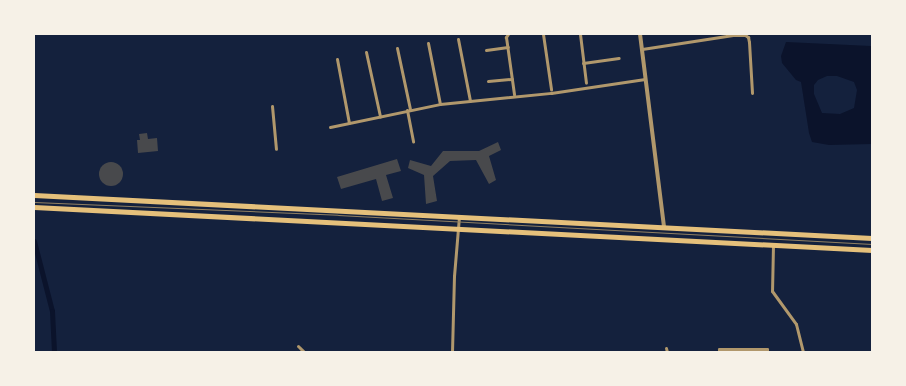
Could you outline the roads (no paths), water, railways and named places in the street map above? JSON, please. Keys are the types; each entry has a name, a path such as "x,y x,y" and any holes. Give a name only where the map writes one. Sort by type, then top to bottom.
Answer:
{"highway":[{"path":"34,196 872,238"},
{"path":"34,208 872,250"},
{"path":"664,228 665,239"}],"street":[{"path":"508,34 514,94"},
{"path":"543,34 551,89"},
{"path":"580,34 586,82"},
{"path":"640,34 664,228"},
{"path":"642,49 733,35 745,35 748,37 749,42 752,93"},
{"path":"458,39 470,101"},
{"path":"428,43 440,104"},
{"path":"486,50 508,47"},
{"path":"397,48 413,141"},
{"path":"366,52 380,116"},
{"path":"583,63 619,58"},
{"path":"337,59 349,123"},
{"path":"330,127 440,104 551,93 645,78"},
{"path":"488,81 512,79"},
{"path":"272,106 276,149"},
{"path":"452,352 454,276 459,217"},
{"path":"773,244 772,291 796,324 803,352"},
{"path":"298,346 304,352"},
{"path":"719,352 719,349 767,349 768,352"}],"water":[{"path":"786,42 871,46 872,144 829,145 812,142 801,82 796,80 782,63 781,56","holes":["827,76 837,76 854,82 857,90 854,108 840,114 822,113 814,94 814,85 818,80"]}],"waterway":[{"path":"34,241 52,311 54,352"}],"railway":[{"path":"34,202 338,215 872,244"}]}
